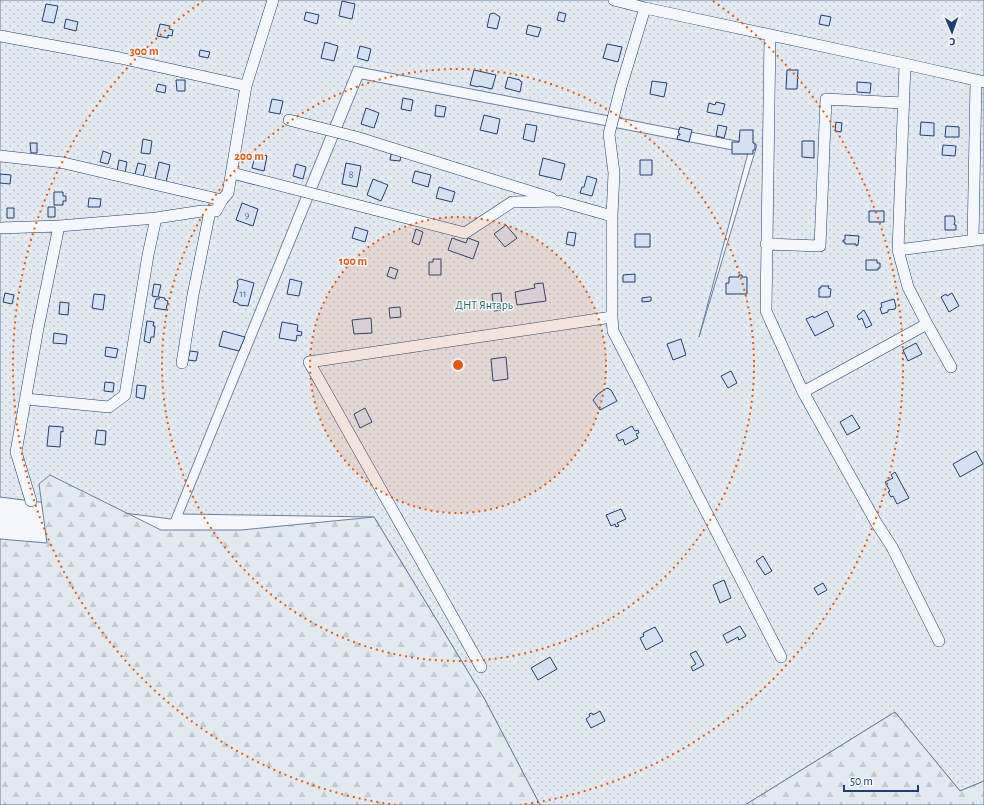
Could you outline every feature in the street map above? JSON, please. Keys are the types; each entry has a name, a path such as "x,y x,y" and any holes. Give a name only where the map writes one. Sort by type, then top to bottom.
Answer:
{"street":[{"path":"0,228 59,226 156,218 202,211 216,211 228,193 246,86 273,0"},
{"path":"614,0 980,82 978,239 898,250"},
{"path":"645,8 621,87 609,134 614,173 612,216 613,331 781,657"},
{"path":"770,35 766,311 803,392 892,548 939,641"},
{"path":"0,36 120,58 246,86"},
{"path":"905,64 898,250 908,287 951,367"},
{"path":"766,244 820,246 826,99 903,103"},
{"path":"289,120 356,137 559,201 612,216"},
{"path":"0,156 64,163 222,200"},
{"path":"232,173 465,233 512,202 559,201"},
{"path":"182,362 210,211"},
{"path":"26,398 109,407 125,395 148,255 156,218"},
{"path":"31,501 16,452 38,328 59,226"},
{"path":"481,667 309,362 612,317"},
{"path":"803,392 927,324"}],"green space":[{"name":"ДНТ Янтарь","path":"0,0 984,0 984,781 960,791 895,712 745,805 540,805 484,698 374,517 183,514 362,79 748,153 699,337 757,145 354,66 171,519 0,497"},
{"path":"50,475 161,530 241,530 374,517 484,698 540,805 0,805 0,539 47,543 39,484"},
{"path":"895,712 960,791 984,781 984,805 745,805"}],"building":[{"path":"342,1 355,4 352,19 339,16"},
{"path":"46,4 58,6 54,23 42,21"},
{"path":"306,12 319,15 317,24 304,20"},
{"path":"559,12 566,14 564,22 557,20"},
{"path":"494,13 500,17 497,29 487,27 490,14"},
{"path":"821,15 831,17 829,26 819,24"},
{"path":"66,19 78,22 76,31 64,28"},
{"path":"160,24 170,26 169,29 173,30 172,36 168,35 168,38 157,36"},
{"path":"528,25 541,28 538,37 526,34"},
{"path":"325,42 338,46 334,61 321,58"},
{"path":"607,44 622,47 618,62 603,58"},
{"path":"360,46 371,49 368,61 357,58"},
{"path":"200,50 210,52 208,58 199,56"},
{"path":"474,70 496,75 492,89 470,85"},
{"path":"787,70 798,70 797,89 786,89"},
{"path":"508,77 520,80 522,82 520,92 505,88"},
{"path":"176,80 185,80 185,91 177,91"},
{"path":"652,81 667,83 664,97 650,94"},
{"path":"857,82 871,83 870,93 857,92"},
{"path":"158,84 166,86 165,93 156,91"},
{"path":"403,98 413,100 411,111 401,109"},
{"path":"272,99 283,101 280,114 269,112"},
{"path":"716,102 725,104 722,115 707,112 709,103 715,105"},
{"path":"436,105 446,107 444,117 435,116"},
{"path":"366,108 379,113 374,128 361,124"},
{"path":"484,115 500,119 497,134 480,130"},
{"path":"836,122 842,123 841,132 835,131"},
{"path":"921,122 934,123 934,136 920,135"},
{"path":"526,124 537,126 534,142 523,139"},
{"path":"718,125 727,127 724,138 716,136"},
{"path":"946,126 959,127 959,137 945,137"},
{"path":"680,127 692,130 689,142 677,139 678,135 680,135 678,133"},
{"path":"740,130 753,130 753,143 755,143 755,150 753,150 753,154 732,154 732,142 739,142"},
{"path":"143,139 152,141 150,154 141,153"},
{"path":"802,141 814,141 814,158 802,157"},
{"path":"30,143 37,143 37,153 31,153"},
{"path":"943,145 956,146 955,156 942,155"},
{"path":"103,151 111,154 108,164 100,162"},
{"path":"256,153 267,156 264,171 252,168"},
{"path":"391,154 401,155 400,161 390,160"},
{"path":"543,158 565,164 561,180 539,175"},
{"path":"119,160 127,162 125,173 117,171"},
{"path":"640,160 652,160 652,175 640,175"},
{"path":"159,162 170,165 166,182 155,179"},
{"path":"138,163 146,165 143,176 135,174"},
{"path":"346,163 361,166 357,187 342,184"},
{"path":"296,164 306,167 303,179 293,176"},
{"path":"415,171 431,175 428,187 412,182"},
{"path":"0,174 11,175 10,184 0,183"},
{"path":"587,176 597,179 592,196 580,193 582,187 584,187"},
{"path":"373,179 388,185 381,201 367,195"},
{"path":"439,187 455,192 452,202 436,198"},
{"path":"54,192 63,192 63,196 66,196 66,201 63,201 63,205 54,205"},
{"path":"89,198 101,199 100,207 88,207"},
{"path":"242,203 258,209 253,226 236,220"},
{"path":"48,207 55,207 55,217 48,217"},
{"path":"7,208 14,208 14,218 7,218"},
{"path":"869,211 884,211 884,222 869,222"},
{"path":"945,216 954,216 954,225 956,225 956,230 945,230"},
{"path":"506,225 517,238 505,247 494,234"},
{"path":"355,227 368,231 365,242 352,238"},
{"path":"416,229 423,232 419,245 412,242"},
{"path":"568,232 576,233 574,246 566,244"},
{"path":"635,234 650,234 650,247 635,247"},
{"path":"845,235 859,236 858,245 845,244 843,240 845,240"},
{"path":"452,238 466,243 468,238 479,242 473,259 448,250"},
{"path":"433,259 441,259 441,275 429,275 429,262 433,262"},
{"path":"866,260 877,260 877,263 880,263 880,268 878,268 878,270 866,270"},
{"path":"390,267 398,270 395,279 387,276"},
{"path":"635,274 635,282 623,282 623,275"},
{"path":"739,275 742,275 742,277 747,277 747,294 726,294 726,283 729,283 729,277 739,277"},
{"path":"240,279 254,283 248,306 239,305 238,303 233,302 238,286 237,281"},
{"path":"290,279 302,282 299,296 287,294"},
{"path":"543,283 546,301 517,305 515,292 535,288 534,284"},
{"path":"154,284 161,285 158,297 152,296"},
{"path":"821,286 829,286 828,288 831,289 830,297 819,297 819,288 821,288"},
{"path":"5,293 14,295 12,304 3,302"},
{"path":"501,293 502,310 494,311 492,294"},
{"path":"952,293 959,306 949,312 941,297"},
{"path":"94,294 105,295 103,310 92,308"},
{"path":"159,297 165,298 165,300 168,301 166,310 154,308 156,299 159,299"},
{"path":"651,297 651,301 642,302 642,298"},
{"path":"894,299 895,309 888,310 888,312 882,314 880,308 882,307 881,303"},
{"path":"60,302 69,303 68,315 59,314"},
{"path":"400,307 401,317 390,318 389,308"},
{"path":"864,310 872,325 866,328 862,318 859,320 857,316"},
{"path":"827,311 834,326 815,336 806,319 813,316 814,318"},
{"path":"371,318 372,333 354,334 352,320"},
{"path":"147,321 154,322 153,326 155,326 154,337 151,337 150,343 144,341"},
{"path":"282,322 298,325 297,331 302,332 301,336 297,335 296,341 279,338"},
{"path":"223,331 245,337 239,351 219,346"},
{"path":"54,333 67,335 66,344 53,343"},
{"path":"681,339 686,355 673,360 667,344"},
{"path":"916,343 922,354 908,361 903,350"},
{"path":"106,347 118,349 116,358 105,356"},
{"path":"190,351 198,352 196,361 188,360"},
{"path":"506,357 508,379 493,381 491,359"},
{"path":"731,371 737,383 728,388 721,376"},
{"path":"105,382 114,383 113,392 104,391"},
{"path":"137,385 146,386 144,399 136,397"},
{"path":"607,388 611,390 617,401 600,410 593,400 598,394"},
{"path":"365,408 372,422 360,428 354,414"},
{"path":"852,415 860,428 847,435 840,422"},
{"path":"49,426 63,427 63,432 61,431 60,447 47,446"},
{"path":"632,426 635,431 638,430 639,433 636,434 638,438 625,445 623,439 619,441 616,435"},
{"path":"97,430 106,431 105,445 95,444"},
{"path":"976,451 983,464 960,477 953,464"},
{"path":"895,472 909,498 897,504 893,496 891,497 888,492 890,491 885,482 893,478 891,475"},
{"path":"621,509 626,519 617,523 619,526 616,527 615,524 611,526 606,515"},
{"path":"763,556 772,571 765,575 756,561"},
{"path":"724,580 731,598 720,603 713,585"},
{"path":"823,583 827,590 818,595 814,588"},
{"path":"740,626 746,636 739,640 738,637 727,643 723,635"},
{"path":"655,627 663,641 646,650 640,638 644,636 643,633"},
{"path":"696,651 704,665 693,671 691,667 696,664 690,654"},
{"path":"550,657 557,669 538,680 531,668"},
{"path":"600,711 605,721 591,728 586,719 590,716 589,714 592,713 593,715"}]}
